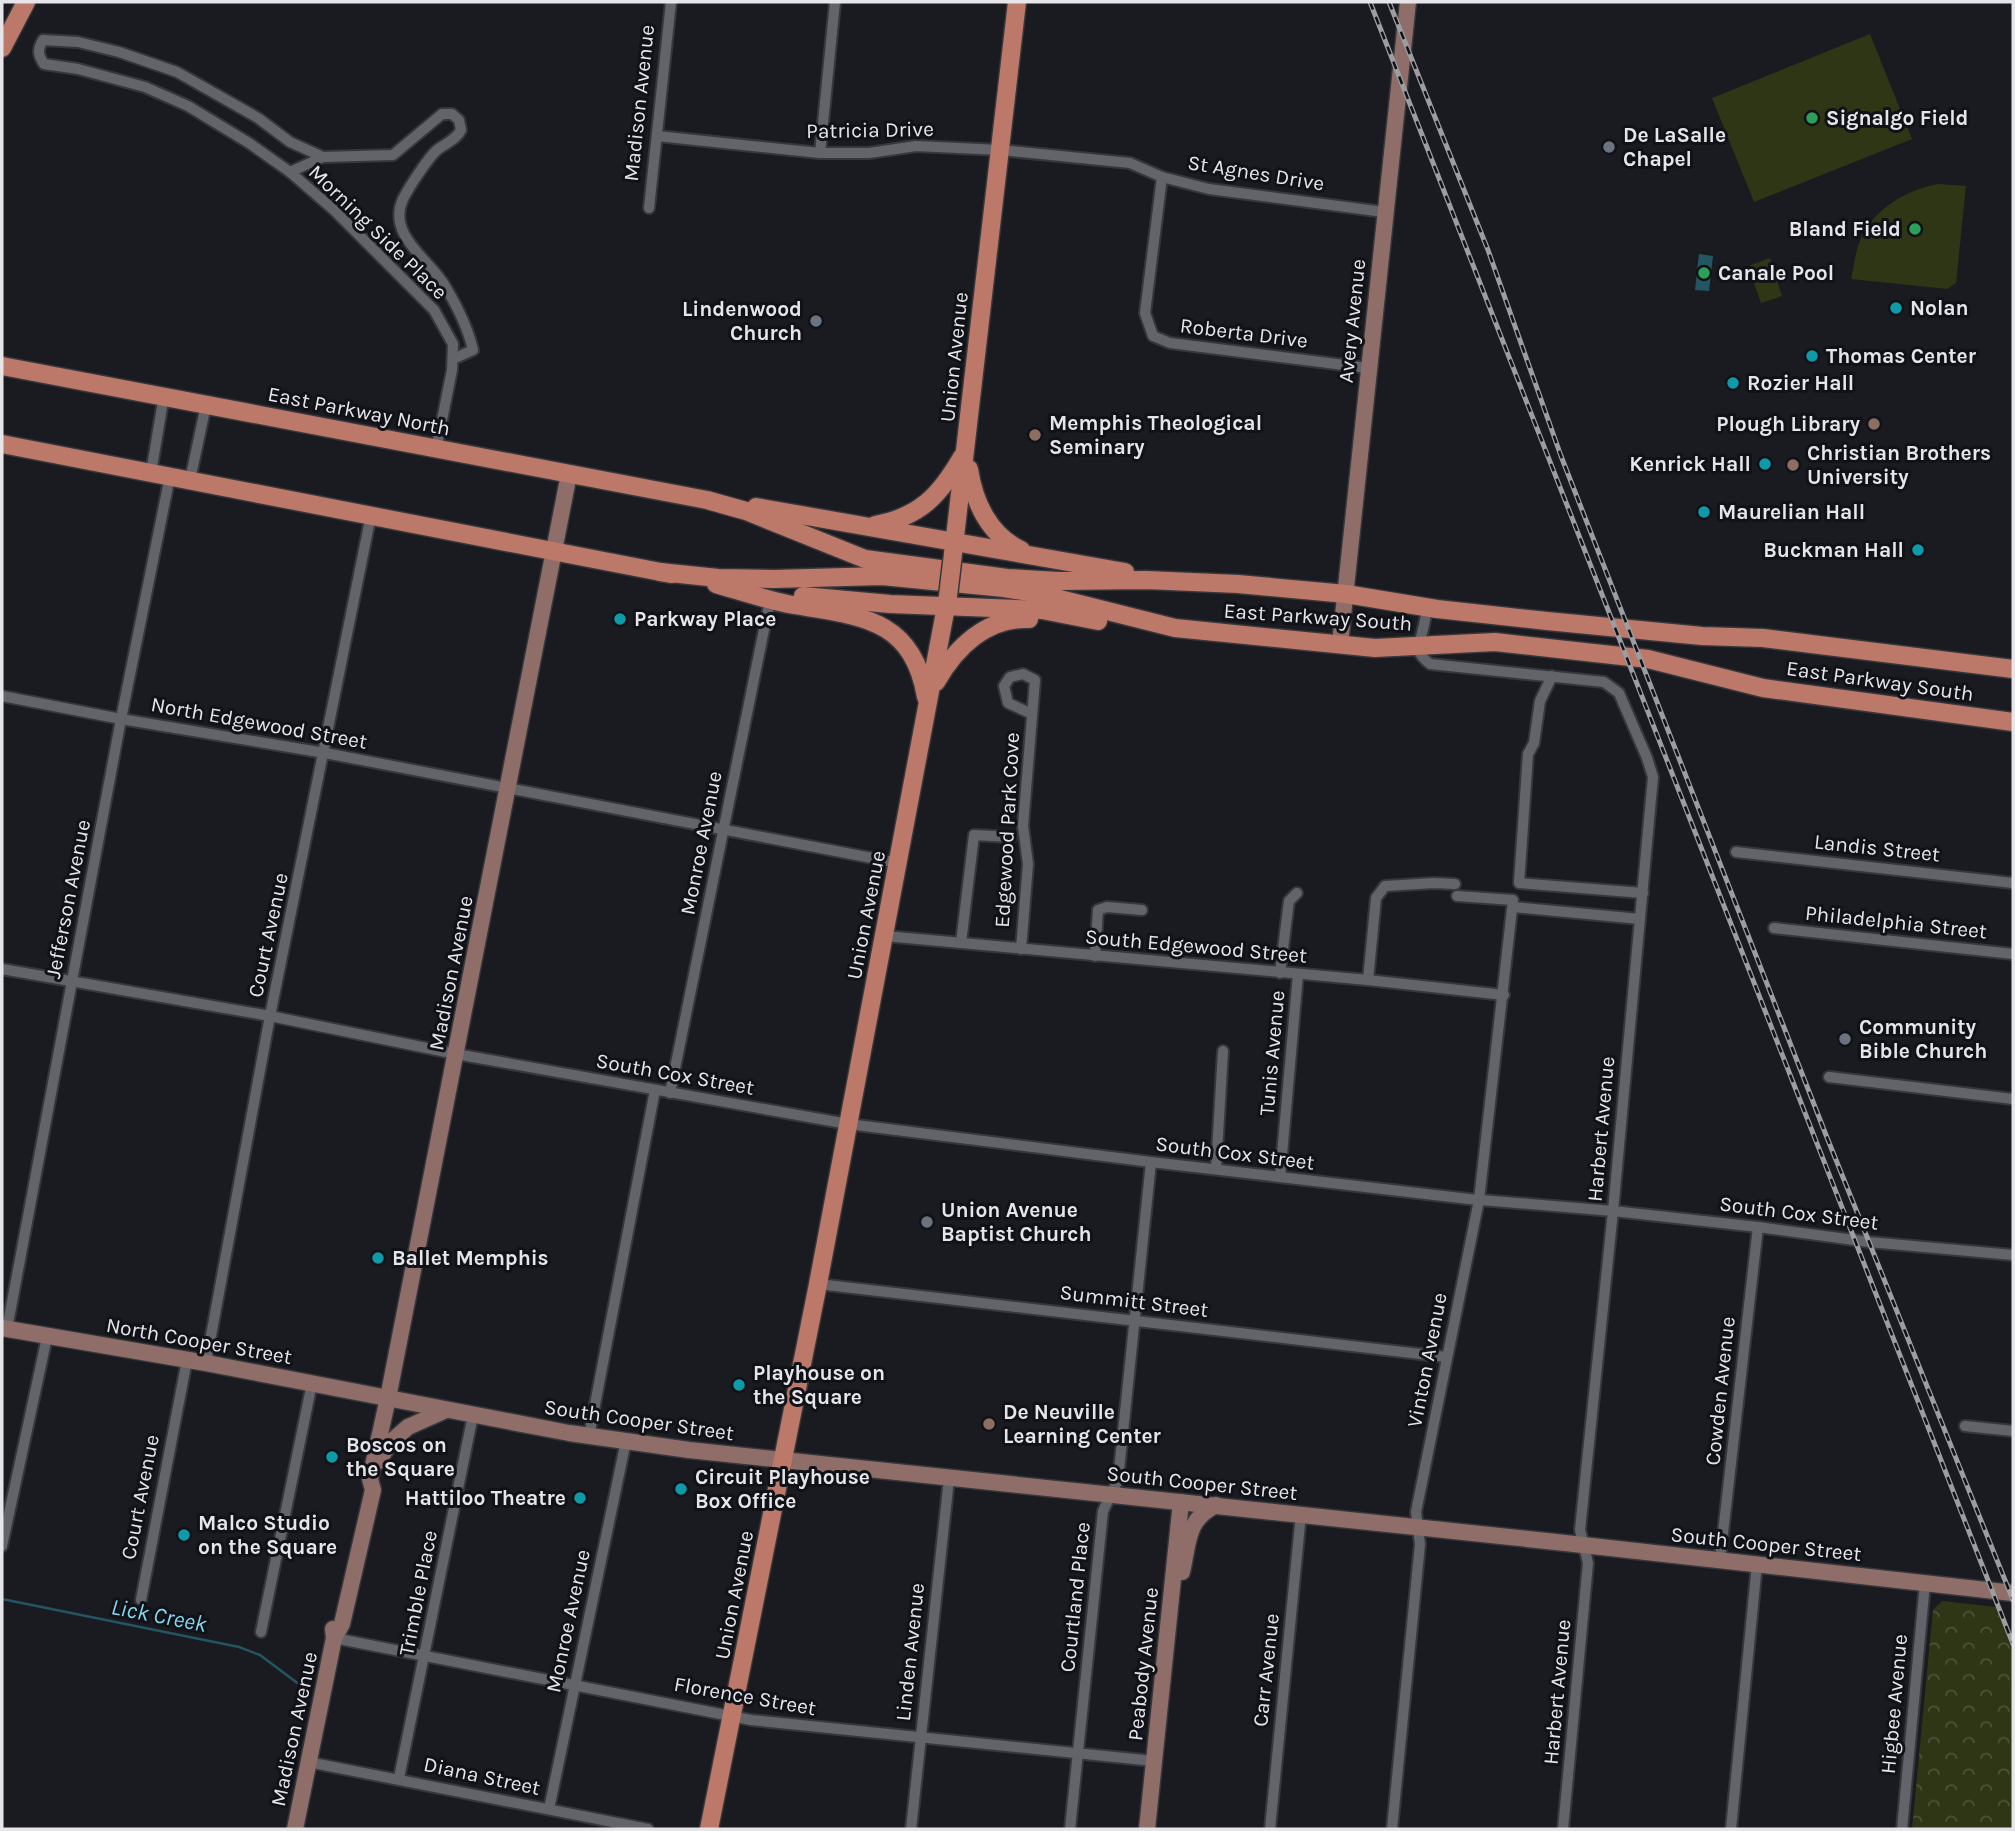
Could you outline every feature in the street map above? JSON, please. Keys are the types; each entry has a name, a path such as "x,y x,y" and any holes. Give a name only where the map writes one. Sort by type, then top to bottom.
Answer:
{"main road":[{"path":"2,48 6,29 26,2"},
{"name":"Union Avenue","path":"709,1829 784,1461 947,601 1017,2"},
{"name":"East Parkway North","path":"2,366 707,500"},
{"path":"2,444 660,572 770,600 865,618 889,629 906,645 929,699"},
{"path":"868,526 894,522 915,513 936,497 966,451"},
{"path":"966,451 971,484 993,530 1012,545 1032,555"},
{"path":"707,500 868,526 954,548 1032,555 1180,581"},
{"name":"East Parkway South","path":"707,500 746,511 865,559 1040,580 1180,581 1346,594 1427,607 1702,636 1763,638 2013,669"},
{"name":"East Parkway South","path":"660,572 718,578 883,576 1040,594 1175,628 1375,648 1418,648 1494,642 1648,659 1763,688 2013,722"},
{"path":"711,583 826,598 947,601 1042,610 1104,622"},
{"path":"929,699 945,666 973,637 994,624 1014,618 1175,628"}],"street":[{"name":"Madison Avenue","path":"649,208 671,2"},
{"path":"820,153 835,2"},
{"name":"Avery Avenue","path":"1340,644 1408,2"},
{"name":"Morning Side Place","path":"323,157 290,142 258,118 177,72 119,52 78,42 43,40 38,48 39,57 44,64 78,69 145,87 188,106 249,143 334,210 434,310 453,344 452,370 436,450"},
{"name":"Morning Side Place","path":"290,173 323,157 393,155 442,114 452,114 459,120 461,130 457,137 435,151 403,199 401,215 405,237 444,283 469,333 473,351 453,359"},
{"name":"Patricia Drive","path":"657,136 820,153 869,153 916,146 1000,150"},
{"name":"St Agnes Drive","path":"1000,150 1130,163 1162,177 1209,189 1384,212"},
{"name":"Roberta Drive","path":"1162,177 1145,313 1153,336 1170,343 1368,368"},
{"path":"150,473 164,396"},
{"path":"190,480 206,405"},
{"name":"Madison Avenue","path":"295,1829 334,1638 342,1624 373,1490 371,1474 509,788 569,474"},
{"name":"Jefferson Avenue","path":"4,1329 170,477"},
{"name":"Court Avenue","path":"206,1363 270,1016 371,515"},
{"name":"Monroe Avenue","path":"670,1093 770,600"},
{"path":"1418,648 1427,607"},
{"name":"Harbert Avenue","path":"1418,648 1420,656 1430,664 1604,682 1619,693 1653,777 1580,1530 1588,1563 1563,1829"},
{"path":"1552,676 1540,701 1534,743 1528,754 1519,883 1643,893"},
{"name":"North Edgewood Street","path":"2,696 509,788"},
{"name":"Edgewood Park Cove","path":"1021,949 1028,864 1023,826 1032,714"},
{"path":"509,788 898,863"},
{"path":"961,943 974,835 1012,838"},
{"name":"Landis Street","path":"1736,852 2013,883"},
{"path":"1368,980 1376,898 1385,886 1434,883 1513,904 1640,919"},
{"path":"1280,972 1289,901 1297,893"},
{"name":"Vinton Avenue","path":"1392,1829 1420,1544 1416,1512 1479,1200 1513,904"},
{"path":"1095,956 1098,910 1102,907 1142,910"},
{"name":"Philadelphia Street","path":"1774,928 2013,954"},
{"name":"South Edgewood Street","path":"885,936 1504,995"},
{"name":"South Cox Street","path":"2,970 270,1016 456,1054 848,1124 1479,1200 1613,1211 1869,1242 2013,1255"},
{"name":"Tunis Avenue","path":"1280,1177 1298,974"},
{"path":"1216,1169 1223,1051"},
{"path":"1829,1077 2013,1098"},
{"path":"589,1436 655,1090"},
{"name":"Courtland Place","path":"1070,1829 1103,1511 1118,1480 1151,1162"},
{"name":"Cowden Avenue","path":"1720,1559 1758,1227"},
{"name":"Summitt Street","path":"818,1284 1446,1357"},
{"name":"North Cooper Street","path":"4,1329 206,1363 388,1398"},
{"path":"2,1546 47,1337"},
{"name":"Court Avenue","path":"141,1600 187,1360"},
{"path":"261,1632 312,1383"},
{"name":"South Cooper Street","path":"388,1398 589,1436 784,1461 1720,1559 2013,1593"},
{"path":"371,1474 392,1441 408,1427 446,1410"},
{"name":"Trimble Place","path":"399,1778 473,1415"},
{"path":"1965,1426 2013,1431"},
{"name":"Monroe Avenue","path":"550,1809 625,1441"},
{"name":"Linden Avenue","path":"911,1829 949,1479"},
{"name":"Peabody Avenue","path":"1147,1829 1181,1503"},
{"path":"1171,1595 1178,1590 1194,1520 1216,1505"},
{"name":"Carr Avenue","path":"1269,1829 1301,1514"},
{"path":"1731,1829 1757,1564"},
{"name":"Higbee Avenue","path":"1902,1829 1925,1583"},
{"name":"Florence Street","path":"334,1638 751,1720 1154,1761"},
{"name":"Diana Street","path":"308,1762 648,1829"}],"green space":[{"name":"Signalgo Field","path":"1870,34 1912,139 1754,202 1712,98"},
{"name":"Bland Field","path":"1938,184 1966,186 1956,283 1947,289 1851,279 1858,246 1873,219 1903,196"},
{"path":"1770,258 1782,296 1761,303 1748,266"},
{"path":"1942,1601 1996,1607 2013,1651 2013,1829 1912,1829 1933,1610"}],"water":[{"name":"Canale Pool","path":"1699,254 1713,256 1709,291 1695,290"}],"waterway":[{"name":"Lick Creek","path":"2,1599 239,1647 260,1655 300,1685"}],"railway":[{"path":"1370,2 2013,1644"},
{"path":"1389,2 1488,250 1561,456 1826,1135 2013,1600"}],"place":[{"name":"Signalgo Field","path":"1812,118"},
{"name":"De LaSalle Chapel","path":"1609,147"},
{"name":"Bland Field","path":"1915,229"},
{"name":"Canale Pool","path":"1704,273"},
{"name":"Nolan","path":"1896,308"},
{"name":"Lindenwood Church","path":"816,321"},
{"name":"Thomas Center","path":"1812,356"},
{"name":"Rozier Hall","path":"1733,383"},
{"name":"Plough Library","path":"1874,424"},
{"name":"Memphis Theological Seminary","path":"1035,435"},
{"name":"Kenrick Hall","path":"1765,464"},
{"name":"Christian Brothers University","path":"1793,465"},
{"name":"Maurelian Hall","path":"1704,512"},
{"name":"Buckman Hall","path":"1918,550"},
{"name":"Parkway Place","path":"620,619"},
{"name":"Community Bible Church","path":"1845,1039"},
{"name":"Union Avenue Baptist Church","path":"927,1222"},
{"name":"Ballet Memphis","path":"378,1258"},
{"name":"Playhouse on the Square","path":"739,1385"},
{"name":"De Neuville Learning Center","path":"989,1424"},
{"name":"Boscos on the Square","path":"332,1457"},
{"name":"Circuit Playhouse Box Office","path":"681,1489"},
{"name":"Hattiloo Theatre","path":"580,1498"},
{"name":"Malco Studio on the Square","path":"184,1535"}]}
